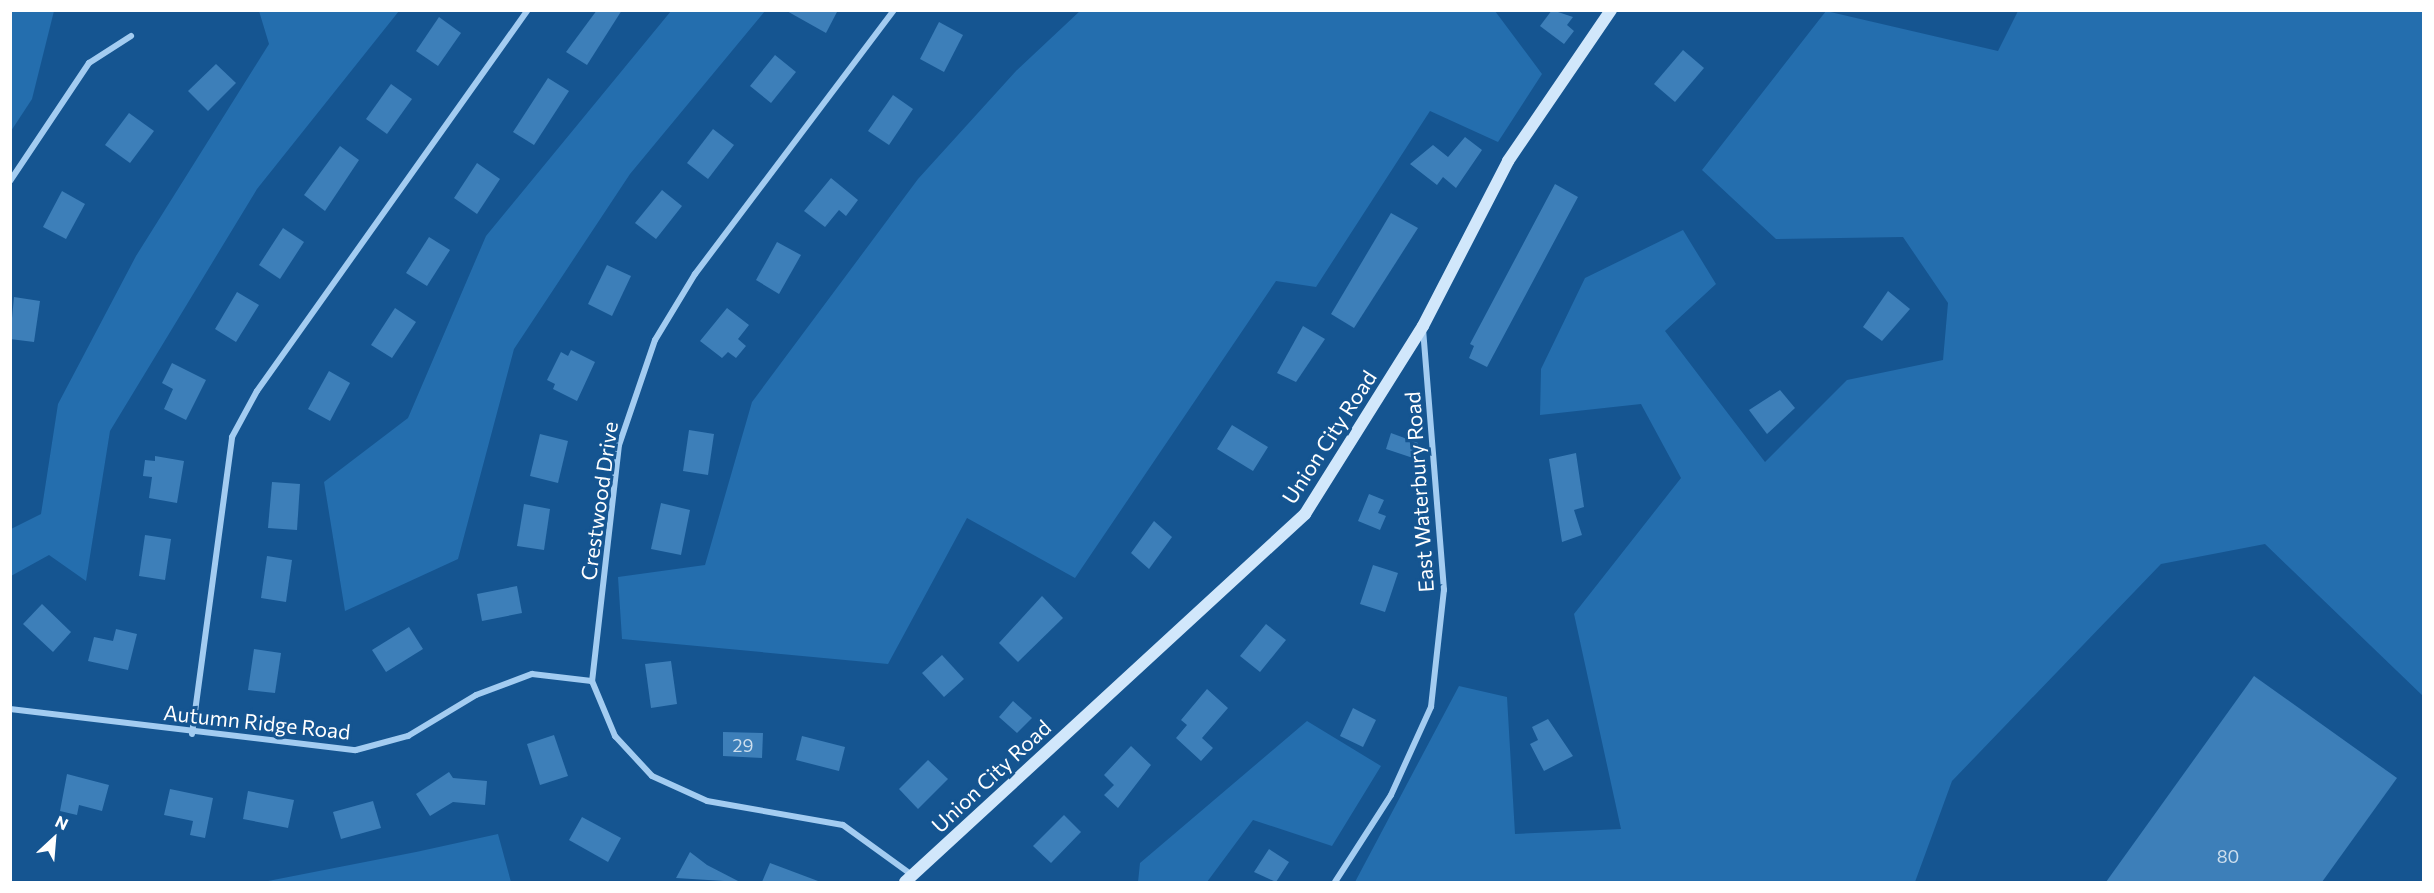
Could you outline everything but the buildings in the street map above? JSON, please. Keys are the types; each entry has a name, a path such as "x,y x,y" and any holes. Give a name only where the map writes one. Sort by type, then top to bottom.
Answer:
{"main road":[{"name":"Union City Road","path":"908,879 1305,514 1423,326 1508,161 1611,10"}],"street":[{"path":"192,734 232,437 257,391 528,10"},
{"name":"Crestwood Drive","path":"894,10 695,274 655,340 619,445 592,681 615,736 652,776 707,801 843,825 908,879"},
{"path":"10,181 89,63 131,36"},
{"name":"East Waterbury Road","path":"1335,882 1391,795 1431,707 1444,590 1423,326"},
{"name":"Autumn Ridge Road","path":"10,709 192,734 356,750 408,736 476,695 532,674 592,681"}],"shaded area":[{"path":"11,10 54,11 32,99 11,131"},
{"path":"1081,10 1495,11 1542,74 1498,142 1430,111 1316,287 1276,281 1075,578 967,518 888,664 622,639 618,577 705,565 752,402 918,179 1016,71"},
{"path":"259,11 399,11 257,189 110,431 86,581 49,555 11,576 11,529 41,514 58,404 136,256 269,44"},
{"path":"671,11 765,11 630,174 514,349 458,559 345,611 324,482 408,418 486,236"},
{"path":"1826,11 1998,51 2018,11 2423,11 2423,696 2265,544 2161,564 1952,781 1915,882 1355,882 1459,686 1507,697 1515,834 1621,829 1574,614 1681,478 1641,404 1540,415 1541,369 1585,278 1683,230 1716,284 1665,331 1765,462 1847,380 1943,360 1948,303 1903,237 1776,239 1702,170"},
{"path":"1307,721 1381,766 1332,846 1253,820 1207,882 1138,882 1140,863"},
{"path":"498,834 511,882 268,881 416,852"}]}
